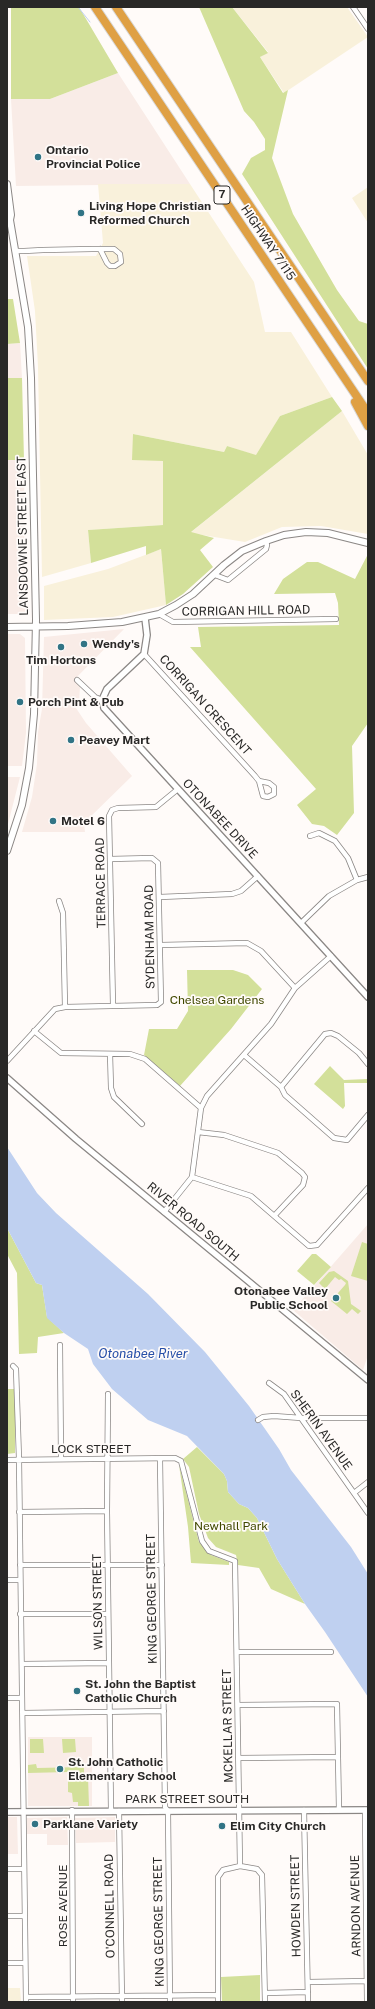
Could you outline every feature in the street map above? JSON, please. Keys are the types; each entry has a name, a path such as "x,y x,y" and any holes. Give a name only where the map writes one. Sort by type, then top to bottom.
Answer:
{"highway":[{"name":"HIGHWAY 7/115","path":"95,7 323,347 364,410 368,426"},
{"name":"HIGHWAY 7/115","path":"116,7 368,381"}],"main road":[{"name":"LANSDOWNE STREET EAST","path":"7,184 11,214 8,218 26,311 30,373 36,627 34,712 29,771 22,805 7,851"},
{"path":"7,627 36,627 116,622 159,614 193,594 224,565 242,551 266,540 284,535 306,532 328,533 368,543"}],"street":[{"path":"353,7 368,29"},
{"path":"15,251 100,249 118,251 122,258 121,262 115,266 110,266 100,249"},
{"path":"215,575 228,580 266,549 266,540"},
{"name":"CORRIGAN HILL ROAD","path":"159,614 173,622 336,619"},
{"name":"CORRIGAN CRESCENT","path":"144,618 147,635 144,654 259,781"},
{"path":"78,680 95,697 102,700 107,689 144,654"},
{"name":"OTONABEE DRIVE","path":"102,700 104,708 368,997"},
{"name":"TERRACE ROAD","path":"112,1005 109,816 112,810 156,807 178,789"},
{"path":"310,836 319,833 336,841 348,858 357,880"},
{"name":"SYDENHAM ROAD","path":"7,1061 55,1009 65,1007 112,1005 153,1005 161,1002 160,896 158,863 152,858 110,859"},
{"path":"160,896 232,894 241,891 258,876"},
{"path":"301,923 329,896 357,880 368,877"},
{"path":"59,901 63,913 65,1007"},
{"path":"161,945 247,943 261,951 296,988"},
{"path":"164,1212 192,1177 201,1108 207,1096 271,1024 296,988 331,956"},
{"path":"34,1032 61,1053 130,1054 145,1059 201,1108"},
{"path":"280,1087 325,1034 331,1033 338,1036 359,1053 368,1064"},
{"path":"110,1054 111,1088 114,1097 142,1124"},
{"path":"244,1054 280,1087 285,1095 339,1140 348,1140 368,1115"},
{"name":"RIVER ROAD SOUTH","path":"7,1078 76,1139 368,1380"},
{"path":"198,1132 224,1135 278,1152 302,1173 304,1177 303,1185 275,1216"},
{"path":"192,1177 251,1196 309,1246 317,1245 368,1188"},
{"path":"60,1345 61,1459"},
{"path":"13,1366 16,1370 19,1460 26,1999 73,1996 218,1995"},
{"name":"SHERIN AVENUE","path":"269,1383 284,1394 368,1512"},
{"name":"WILSON STREET","path":"108,1394 107,1565 111,1811"},
{"path":"258,1420 263,1417 274,1416 301,1418 368,1418"},
{"name":"KING GEORGE STREET","path":"160,1458 165,1807 168,1811 170,2002"},
{"name":"LOCK STREET","path":"7,1460 175,1458"},
{"name":"MCKELLAR STREET","path":"175,1458 181,1461 185,1471 202,1542 210,1551 235,1561 240,1866"},
{"path":"354,1493 368,1482"},
{"path":"19,1512 107,1511"},
{"path":"20,1565 162,1565"},
{"path":"7,1580 20,1580"},
{"path":"20,1614 108,1614"},
{"path":"237,1652 332,1652"},
{"path":"22,1664 108,1663"},
{"path":"7,1698 22,1698"},
{"path":"238,1705 337,1704 339,1810"},
{"path":"23,1713 164,1711"},
{"path":"239,1758 338,1757"},
{"name":"PARK STREET SOUTH","path":"7,1812 72,1810 366,1810"},
{"name":"ROSE AVENUE","path":"72,1810 73,2002"},
{"name":"O'CONNELL ROAD","path":"119,1810 122,2002"},
{"name":"HOWDEN STREET","path":"304,1810 308,2002"},
{"name":"ARNDON AVENUE","path":"366,1810 367,2002"},
{"path":"218,2002 218,1877 223,1870 240,1866 257,1869 262,1875 265,2002"},
{"path":"7,1869 24,1869"},
{"path":"7,1916 24,1916"},
{"path":"7,1963 26,1963"},
{"path":"308,1982 368,1981"},
{"path":"265,1993 308,1992"}],"shaded area":[{"path":"232,7 347,7 368,37 284,93 260,57 268,52"},
{"path":"118,73 190,184 16,186 11,99 50,99"},
{"path":"98,184 190,184 254,282 265,332 291,332 332,397 280,416 257,456 227,446 224,452 133,434 163,461 163,525 88,530 91,563 42,577 38,367 35,311 27,256 96,256 103,243"},
{"path":"368,187 368,223 352,198"},
{"path":"20,343 22,378 7,378 7,344"},
{"path":"342,411 368,455 368,534 321,526 282,527 245,542 190,533"},
{"path":"7,460 24,460 25,614 7,614"},
{"path":"161,549 166,605 113,617 44,620 44,586 108,569"},
{"path":"124,629 74,680 80,687 79,702 74,705 86,723 132,776 84,823 85,832 22,832 32,797 37,764 38,732 42,709 44,637"},
{"path":"7,634 20,634 25,638 26,733 22,766 7,766"},
{"path":"7,777 20,777 7,828"},
{"name":"Otonabee Valley Public School","path":"368,1224 368,1355 363,1370 293,1310"},
{"name":"St. John Catholic Elementary School","path":"28,1737 92,1737 92,1806 28,1806"},
{"path":"7,1817 17,1817 18,1854 7,1854"},
{"path":"67,1817 68,1845 47,1845 47,1834 27,1834 27,1818"},
{"path":"115,1817 115,1842 76,1843 75,1818"},
{"path":"7,1988 20,1988 21,2002 7,2002"}],"green space":[{"path":"11,7 79,7 118,73 50,99 11,99"},
{"path":"199,7 232,7 268,53 260,57 283,93 288,90 272,158 293,214 337,290 359,321 368,324 368,369 242,174 251,158 265,150 265,139 254,122 244,111"},
{"path":"7,299 13,299 20,343 7,344"},
{"path":"7,378 22,378 24,460 7,460"},
{"path":"332,397 342,411 191,532 214,538 200,550 213,567 183,594 166,605 161,549 146,555 146,546 91,563 88,530 163,525 163,461 132,460 133,434 224,452 227,446 256,455 280,416"},
{"path":"368,554 368,723 352,746 354,813 337,835 324,826 312,824 297,805 316,789 190,647 201,647 198,627 339,625 338,603 335,593 274,594 283,579 307,562 318,562 355,579"},
{"name":"Chelsea Gardens","path":"187,970 233,970 248,975 262,989 231,1029 180,1086 144,1055 149,1029 177,1029 188,1011"},
{"path":"330,1066 344,1080 368,1079 368,1083 344,1083 345,1106 343,1109 314,1084"},
{"path":"7,1228 36,1283 42,1285 47,1317 64,1333 38,1337 37,1353 19,1354 17,1273 7,1254"},
{"path":"362,1242 368,1244 368,1281 351,1276"},
{"path":"312,1254 316,1254 331,1267 314,1285 297,1271"},
{"path":"334,1271 348,1281 351,1304 361,1311 358,1314 352,1309 347,1314 331,1301 346,1283 341,1279 339,1280 335,1277 325,1289 319,1283 329,1272"},
{"path":"7,1389 15,1389 15,1453 7,1454"},
{"name":"Newhall Park","path":"197,1447 224,1474 227,1481 228,1492 239,1504 248,1508 257,1518 277,1559 305,1604 271,1589 259,1568 238,1565 236,1555 216,1547 208,1538 199,1514 189,1467 183,1459"},
{"path":"179,1465 199,1542 211,1555 229,1562 229,1565 191,1563 188,1527"},
{"path":"30,1739 43,1739 44,1753 30,1753"},
{"path":"62,1739 75,1739 76,1752 63,1753"},
{"path":"36,1764 37,1768 84,1767 84,1777 88,1777 89,1806 78,1806 78,1802 73,1802 72,1793 68,1792 68,1772 28,1773 28,1765"},
{"path":"260,1975 260,2002 222,2002 221,1977"}],"water":[{"name":"Otonabee River","path":"7,1147 37,1193 56,1213 148,1294 205,1352 249,1406 279,1449 291,1470 351,1547 368,1574 368,1697 305,1604 277,1559 257,1518 248,1508 239,1504 228,1492 227,1481 224,1474 187,1436 148,1420 112,1389 93,1364 88,1349 64,1333 47,1318 42,1285 36,1283 7,1228"}],"waterway":[{"path":"78,7 90,22"}],"place":[{"name":"Ontario Provincial Police","path":"38,157"},
{"name":"Living Hope Christian Reformed Church","path":"81,213"},
{"name":"Wendy's","path":"84,644"},
{"name":"Tim Hortons","path":"61,647"},
{"name":"Porch Pint & Pub","path":"20,702"},
{"name":"Peavey Mart","path":"71,740"},
{"name":"Motel 6","path":"53,821"},
{"name":"Otonabee Valley Public School","path":"336,1298"},
{"name":"St. John the Baptist Catholic Church","path":"77,1691"},
{"name":"St. John Catholic Elementary School","path":"60,1769"},
{"name":"Parklane Variety","path":"35,1824"},
{"name":"Elim City Church","path":"222,1826"}]}
